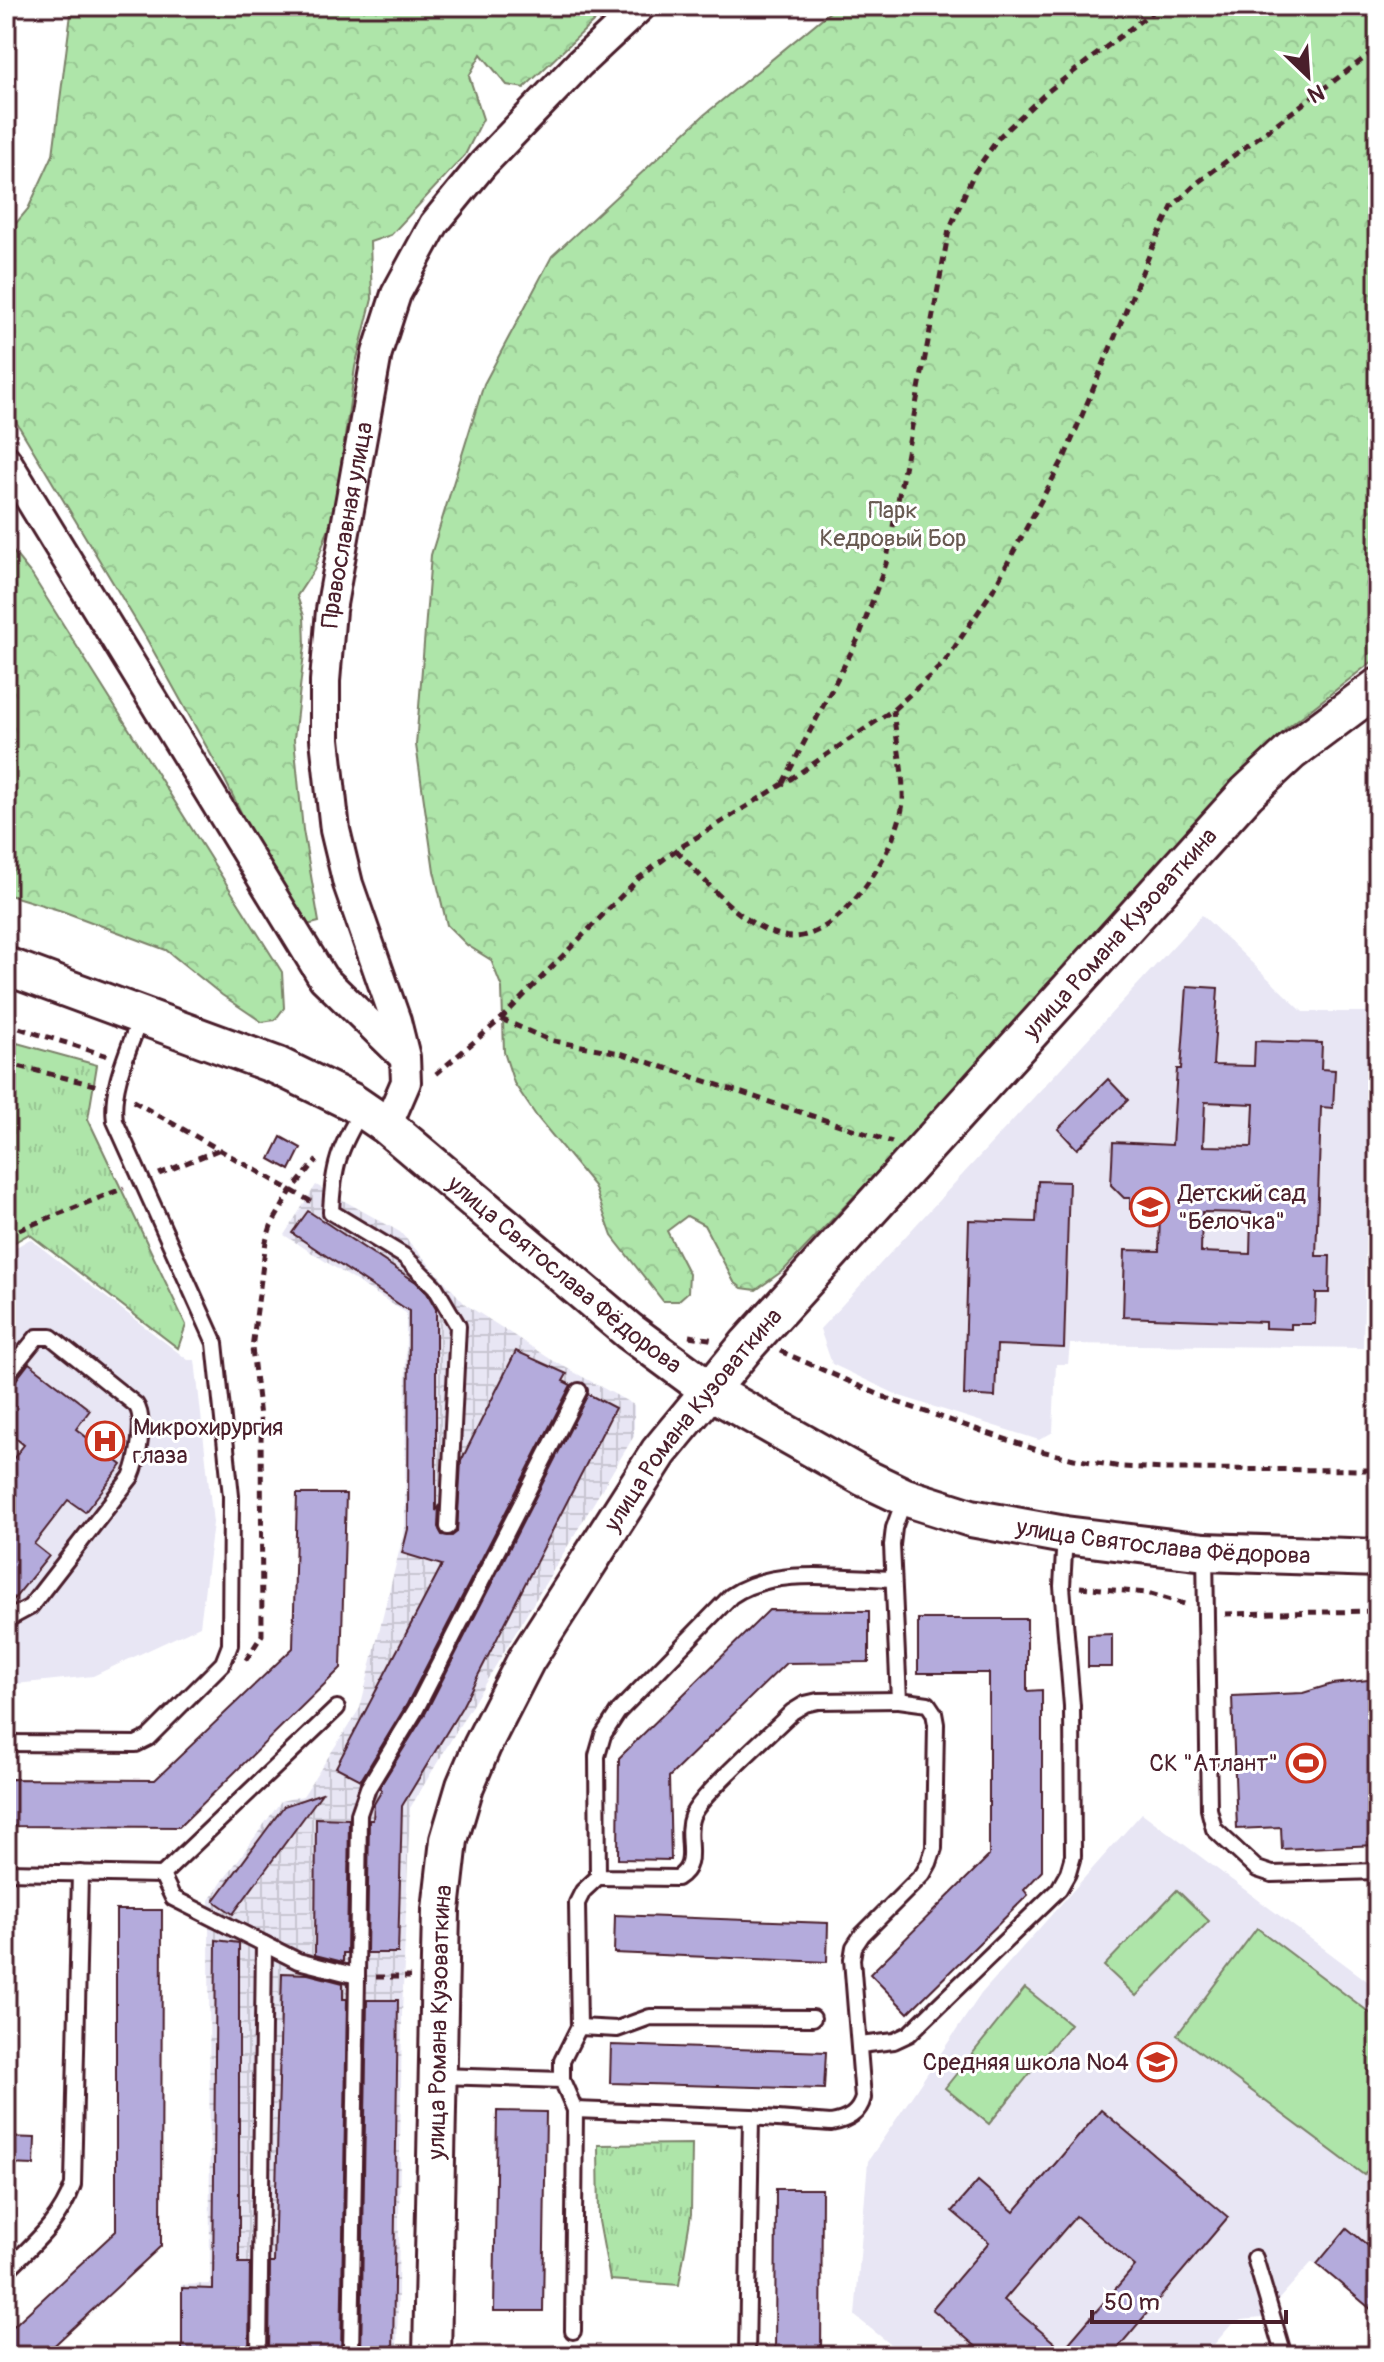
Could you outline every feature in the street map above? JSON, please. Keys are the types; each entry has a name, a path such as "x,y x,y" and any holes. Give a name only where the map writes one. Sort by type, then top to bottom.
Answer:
{"street":[{"name":"Православная улица","path":"375,1117 406,1082 405,1057 396,1021 348,884 335,830 325,739 325,681 331,610 377,353 396,294 434,224 483,164 579,64 641,6"},
{"path":"6,460 323,978 405,1057"},
{"name":"улица Романа Кузоваткина","path":"432,2356 441,1910 449,1840 465,1786 482,1746 526,1660 639,1482 748,1344 1247,793 1291,752 1377,690"},
{"name":"улица Святослава Фёдорова","path":"6,966 278,1066 319,1084 375,1117 629,1331 709,1390 905,1497 971,1518 1065,1535 1205,1552 1378,1558"}],"lane":[{"path":"6,1743 136,1744 148,1738 223,1663 230,1645 231,1496 215,1343 115,1121 115,1091 141,1015"},
{"path":"375,1117 343,1141 332,1181 331,1212 404,1256 435,1287 458,1326 448,1527"},
{"path":"6,1375 37,1337 51,1337 136,1405 141,1417 137,1460 131,1477 30,1607 6,1620"},
{"path":"351,2356 359,1814 368,1788 416,1709 579,1391"},
{"path":"899,1700 893,1536 905,1497"},
{"path":"860,2045 894,2041 909,2034 1059,1889 1068,1873 1073,1856 1072,1706 1062,1586 1065,1535"},
{"path":"1205,1552 1209,1809 1214,1829 1257,1869 1272,1874 1378,1871"},
{"path":"598,1877 597,1756 603,1735 618,1712 731,1596 743,1588 774,1577 893,1579"},
{"path":"573,2331 575,2110 562,2080 562,2061 579,2027 577,1903 583,1891 598,1877 677,1878 685,1873 691,1864 689,1829 698,1805 792,1712 805,1704 818,1701 899,1700 928,1704 936,1724 934,1848 923,1874 862,1935 854,1947 852,1959 863,2098 857,2111 851,2117 831,2123 575,2110"},
{"path":"6,1872 162,1875 337,1708"},
{"path":"6,2271 50,2228 66,2206 73,2185 76,2161 80,1873"},
{"path":"162,1875 173,1898 298,1961 357,1976"},
{"path":"259,2356 264,1944"},
{"path":"579,2027 617,2029 650,2017 813,2018"},
{"path":"438,2076 562,2080"},
{"path":"747,2356 751,2117"},
{"path":"1255,2258 1284,2356"}],"path":[{"path":"783,784 859,637 886,564 949,230 974,173 1000,136 1047,92 1160,6"},
{"path":"436,1074 501,1019 639,878 676,850 783,784 893,710 944,663 993,590 1065,456 1172,207 1197,183 1378,48"},
{"path":"676,850 733,908 764,929 786,937 808,935 827,925 860,893 881,863 899,828 903,799 893,710"},
{"path":"501,1019 549,1040 620,1053 903,1145"},
{"path":"6,1024 125,1061"},
{"path":"6,1063 115,1091 331,1212"},
{"path":"6,1235 218,1150"},
{"path":"687,1336 782,1352 891,1400 1037,1450 1074,1459 1121,1467 1168,1469 1378,1470"},
{"path":"357,1976 439,1978"}],"shaded area":[{"name":"Детский сад \"Белочка\"","path":"1202,915 1303,1012 1378,1012 1378,1073 1369,1086 1363,1348 1070,1344 1068,1364 1056,1364 1053,1432 1039,1440 900,1396 832,1364 820,1329"},
{"path":"316,1185 400,1232 465,1304 552,1360 634,1405 634,1436 410,1808 402,2014 397,2356 181,2356 181,2285 210,2284 209,1900 281,1801 303,1796 360,1708 405,1528 406,1313 284,1235"},
{"name":"Микрохирургия глаза","path":"30,1239 188,1360 195,1360 213,1523 200,1626 93,1676 6,1685 6,1253"},
{"name":"Средняя школа №4","path":"1142,1813 1378,1989 1378,2254 1347,2229 1317,2264 1312,2262 1262,2318 1241,2320 1231,2325 1204,2356 905,2356 855,2316 868,2161 981,1994"}],"green space":[{"path":"72,6 610,6 524,88 507,85 481,54 469,76 483,119 465,155 391,235 370,242 372,299 355,367 334,513 314,570 297,596 304,616 305,645 294,739 303,830 319,922 303,926 276,883 225,780 145,636 6,405 6,235 28,209 53,155"},
{"name":"Парк Кедровый Бор","path":"837,6 1378,6 1378,657 1287,728 784,1270 756,1290 742,1288 734,1282 704,1225 687,1216 667,1231 689,1274 688,1292 678,1301 663,1301 612,1236 594,1186 537,1117 514,1083 504,1052 502,988 491,960 467,945 447,925 434,871 416,745 431,555 484,384 552,256 704,115"},
{"path":"6,543 32,575 282,972 284,1008 275,1020 262,1022 166,950 62,911 6,894"},
{"path":"6,1040 97,1065 88,1119 186,1325 178,1348 29,1234 6,1247"},
{"path":"1177,1890 1209,1921 1136,1996 1104,1966"},
{"path":"1257,1928 1378,2019 1378,2155 1364,2175 1177,2035"},
{"path":"1025,1988 1070,2024 989,2124 945,2088"},
{"path":"692,2144 691,2214 679,2285 610,2280 599,2221 598,2145"}],"building":[{"path":"1187,986 1218,988 1213,1065 1254,1066 1255,1041 1322,1043 1321,1069 1335,1070 1333,1108 1321,1107 1316,1256 1330,1256 1329,1293 1316,1293 1315,1324 1291,1324 1291,1329 1265,1328 1265,1322 1123,1317 1125,1250 1159,1251 1160,1210 1130,1209 1130,1198 1124,1198 1111,1185 1113,1142 1172,1145 1177,1069 1181,1069","holes":["1205,1102 1254,1104 1252,1147 1203,1146","1202,1212 1251,1213 1250,1254 1201,1252"]},
{"path":"1108,1079 1128,1100 1077,1149 1058,1129"},
{"path":"281,1137 301,1148 290,1170 270,1159"},
{"path":"1038,1181 1069,1182 1064,1348 997,1345 995,1397 964,1395 969,1220 1036,1222"},
{"path":"308,1211 416,1282 436,1309 436,1511 439,1505 438,1527 442,1535 452,1536 457,1532 461,1461 516,1351 567,1374 563,1381 571,1385 407,1704 361,1780 336,1767 442,1565 402,1553 408,1529 409,1311 292,1233"},
{"path":"29,1363 90,1410 76,1429 122,1465 85,1512 68,1500 34,1544 49,1556 6,1609 6,1468 24,1445 6,1430 6,1393"},
{"path":"588,1394 615,1408 462,1707 402,1806 398,1953 367,1953 369,1820 373,1820 374,1804 382,1790 379,1788 425,1714"},
{"path":"297,1494 346,1494 341,1668 179,1827 6,1826 6,1779 155,1780 293,1648"},
{"path":"769,1610 869,1611 869,1662 786,1663 669,1777 671,1860 618,1859 619,1758"},
{"path":"918,1619 1027,1619 1027,1691 1042,1690 1042,1871 1024,1890 1028,1895 908,2013 870,1974 989,1856 989,1673 918,1673"},
{"path":"1112,1634 1112,1667 1088,1667 1088,1635"},
{"name":"СК \"Атлант\"","path":"1378,1680 1378,1845 1282,1849 1281,1827 1237,1829 1232,1696 1303,1693 1332,1684"},
{"path":"322,1793 233,1914 214,1901 284,1806"},
{"path":"316,1818 349,1819 347,1953 343,1953 343,1962 315,1955"},
{"path":"116,1910 162,1910 161,2246 43,2356 6,2356 6,2333 116,2231"},
{"path":"615,1915 828,1923 827,1962 614,1953"},
{"path":"216,1940 239,1943 239,2263 250,2263 249,2356 182,2356 182,2288 213,2289"},
{"path":"282,1973 308,1974 343,1983 343,1999 347,1999 341,2356 269,2356"},
{"path":"367,2000 398,2000 393,2356 361,2356"},
{"path":"611,2045 826,2052 824,2089 610,2083"},
{"path":"1101,2110 1228,2217 1111,2356 987,2356 932,2309 989,2242 952,2211 978,2181 1014,2212","holes":["1076,2216 1135,2266 1063,2350 1004,2300"]},
{"path":"497,2111 546,2112 543,2311 494,2311"},
{"path":"7,2137 35,2138 34,2165 6,2164"},
{"path":"776,2189 822,2189 821,2356 775,2356"},
{"path":"1347,2228 1378,2254 1378,2315 1317,2264"}],"place":[{"name":"Детский сад \"Белочка\"","path":"1150,1207"},
{"name":"Микрохирургия глаза","path":"105,1441"},
{"name":"СК \"Атлант\"","path":"1306,1763"},
{"name":"Средняя школа №4","path":"1157,2062"}]}
